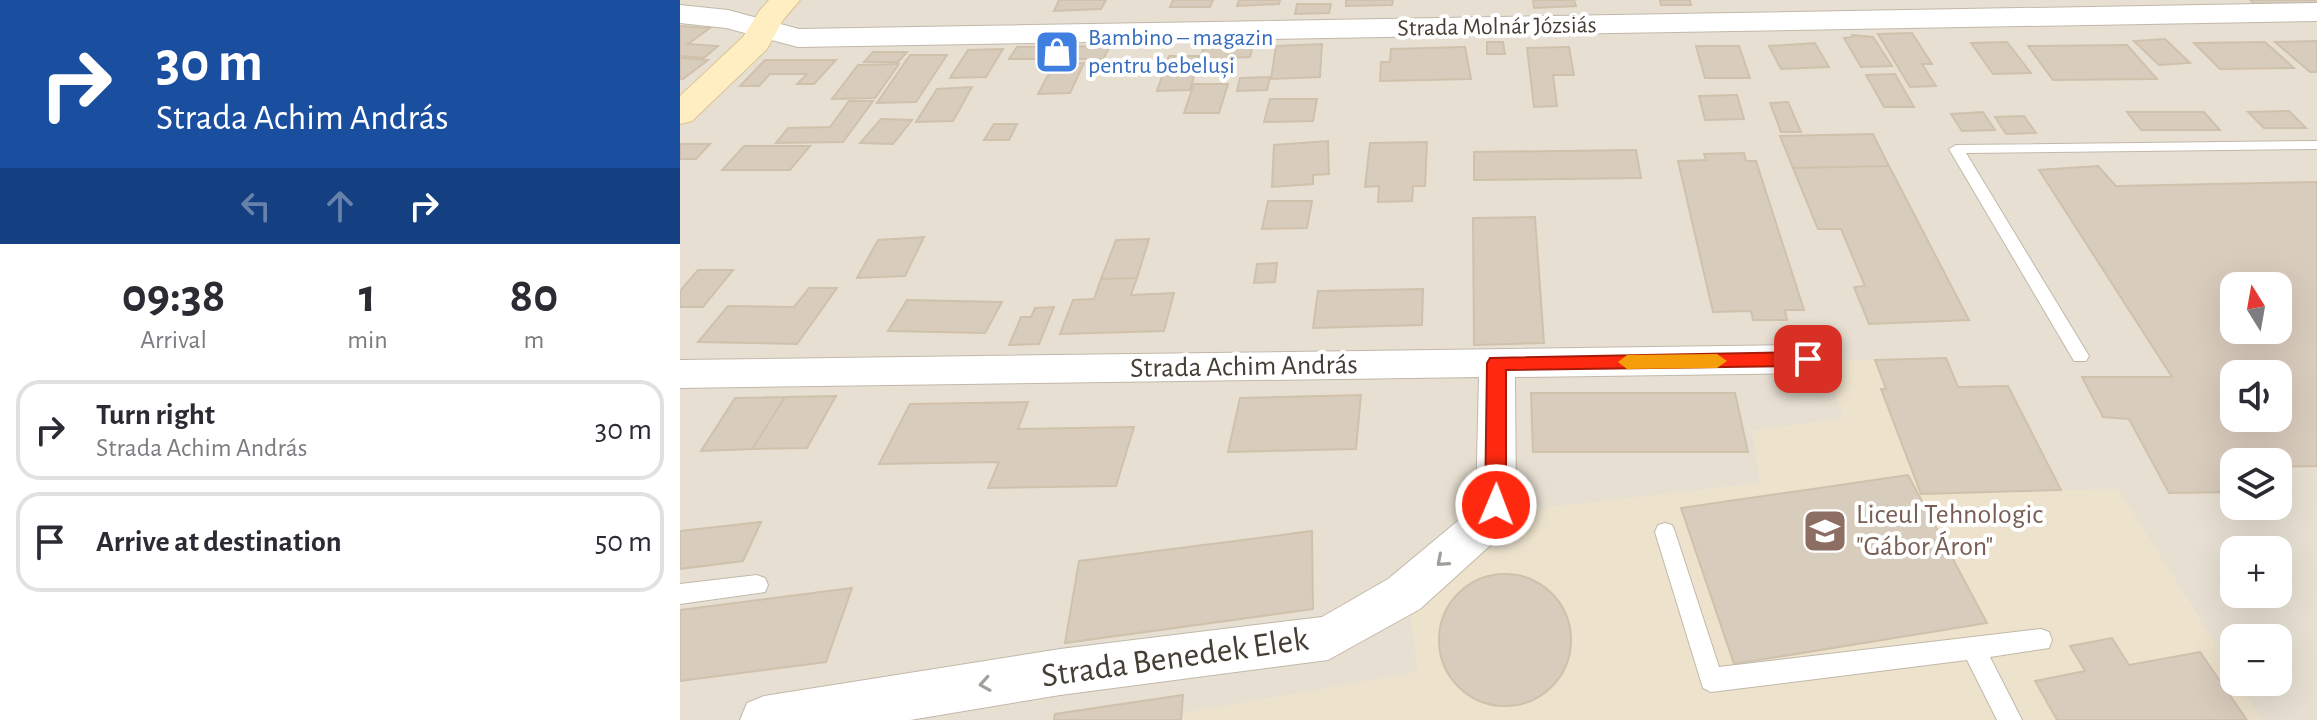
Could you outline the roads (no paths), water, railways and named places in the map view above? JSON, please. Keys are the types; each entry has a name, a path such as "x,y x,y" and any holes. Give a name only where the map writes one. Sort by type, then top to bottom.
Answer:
{"main road":[{"path":"680,114 766,30 770,16 786,0"}],"street":[{"name":"Strada Molnár Józsiás","path":"680,14 728,19 798,38 2317,12"},
{"name":"Strada Achim András","path":"680,374 1808,359"},
{"name":"Strada Benedek Elek","path":"764,720 1060,672 1328,638 1404,594 1480,528 1496,505 1497,363"}],"lane":[{"path":"2080,356 1956,149 2317,145"},
{"path":"1665,532 1711,680 2041,640"},
{"path":"680,594 757,585"},
{"path":"1974,649 2010,720"}],"place":[{"name":"Bambino – magazin pentru bebeluși","path":"1057,52"},
{"name":"Liceul Tehnologic \"Gábor Áron\"","path":"1825,531"}]}
